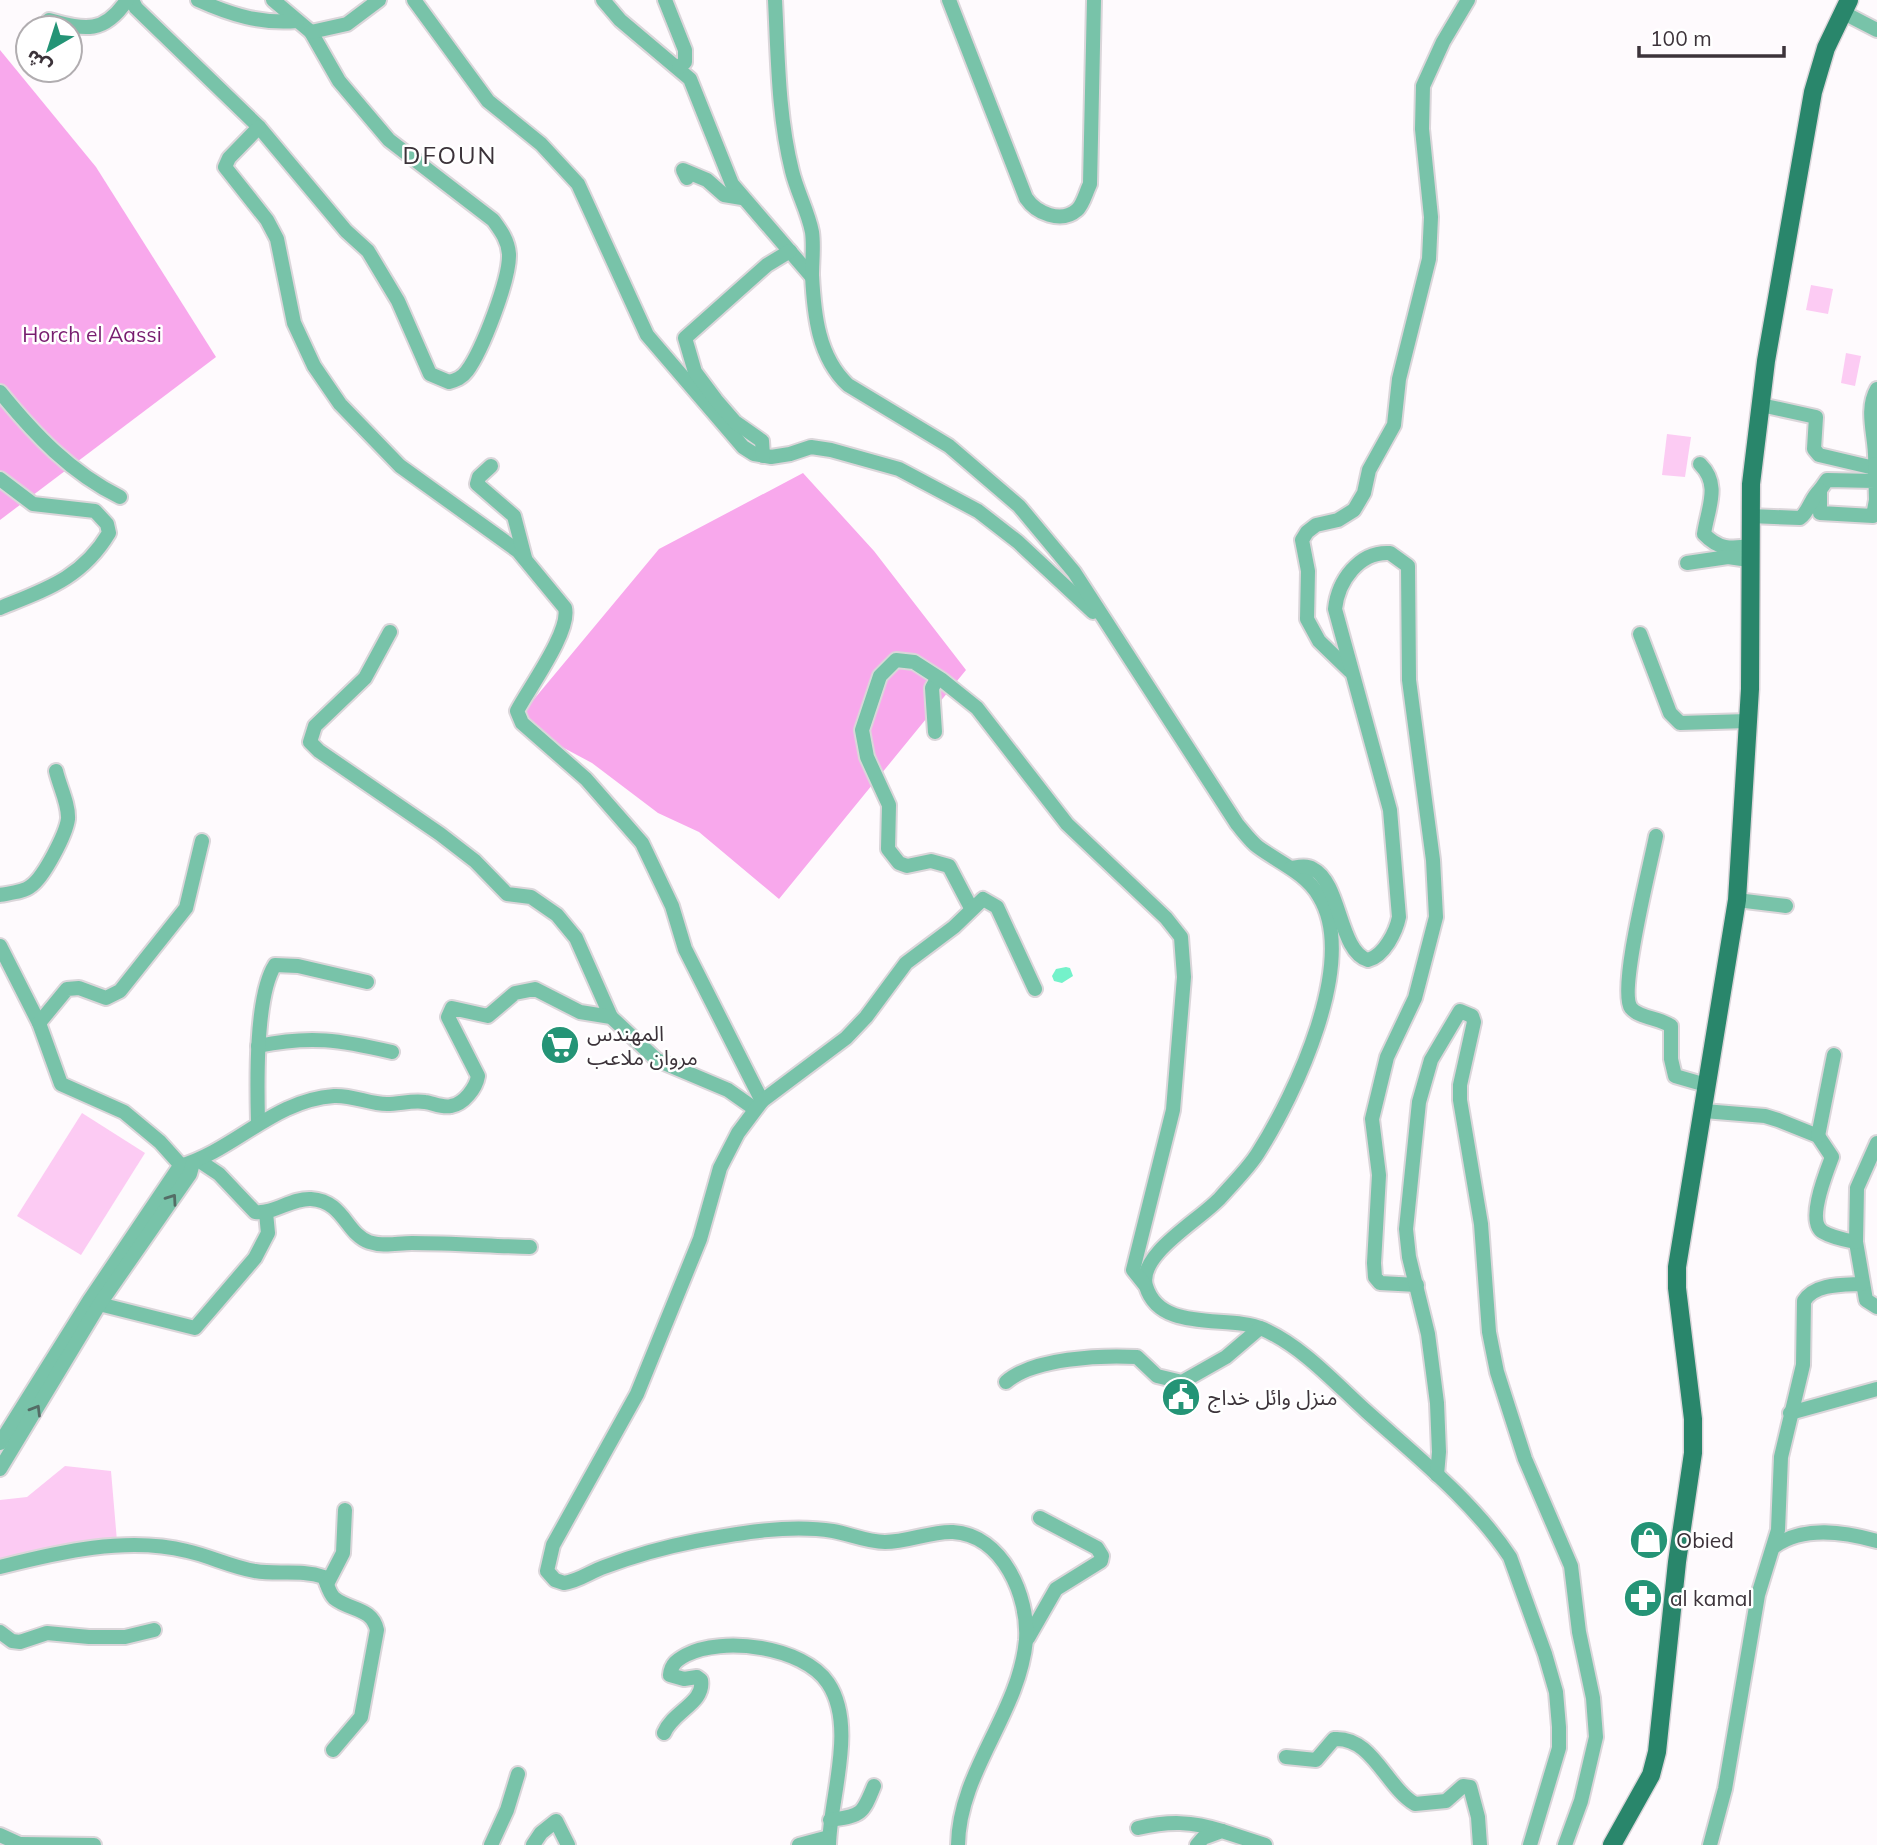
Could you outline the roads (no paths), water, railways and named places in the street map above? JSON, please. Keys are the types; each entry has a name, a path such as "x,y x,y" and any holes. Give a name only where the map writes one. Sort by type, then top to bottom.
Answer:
{"main road":[{"path":"1612,1845 1651,1775 1660,1728 1677,1562 1693,1453 1693,1419 1677,1268 1737,900 1748,721 1750,516 1761,405 1776,296 1813,92 1826,48 1846,6"}],"street":[{"path":"84,26 94,28 107,23 129,0 259,127 346,231 368,251 415,334 430,374 449,383 461,378 477,353 507,276 509,256 506,237 486,214 389,140 339,81 311,32 274,0"},
{"path":"198,0 249,19 273,23 298,21"},
{"path":"311,32 347,24 379,0"},
{"path":"414,0 488,101 541,144 578,184 646,335 743,447 764,456 790,454 811,447 866,458 899,469 994,523 1102,620"},
{"path":"603,0 620,20 691,79 732,184 812,276"},
{"path":"665,0 685,50 685,62 679,67"},
{"path":"775,0 779,100 792,171 812,233 812,276 819,333 825,356 834,372 848,384 950,446 1011,498 1074,572 1102,620 1237,824 1256,846 1292,868 1319,895 1333,935 1333,959 1313,1035 1278,1119 1256,1156 1214,1205 1151,1259 1145,1273 1145,1284"},
{"path":"949,0 1026,198 1032,207 1057,217 1068,216 1079,209 1090,184 1094,0"},
{"path":"1351,672 1319,641 1307,619 1307,571 1302,540 1316,525 1338,520 1354,510 1364,493 1369,470 1394,425 1399,379 1429,259 1432,217 1422,129 1423,86 1443,42 1468,0"},
{"path":"1846,6 1877,30"},
{"path":"259,127 229,158 225,167 267,220 277,239 294,323 314,366 355,422 400,466 433,493 502,536 525,558 565,608 568,618 517,711 522,723 586,779 642,843 672,906 685,949 759,1105"},
{"path":"687,178 683,170 707,180 724,195 742,198"},
{"path":"764,456 762,441 735,422 695,372 685,338 767,265 790,251"},
{"path":"1820,490 1820,513 1873,516 1875,464 1871,411 1877,389"},
{"path":"0,392 44,442 78,472 120,497"},
{"path":"1761,405 1816,417 1814,449 1822,457 1862,466 1875,464"},
{"path":"1700,464 1710,474 1714,492 1704,534 1715,546 1749,553"},
{"path":"491,466 479,477 477,484 514,516 525,558"},
{"path":"0,479 33,504 95,511 107,524 109,533 95,556 78,572 43,591 0,608"},
{"path":"1750,516 1800,518 1805,514 1810,500 1827,480 1875,481"},
{"path":"1292,868 1307,867 1317,871 1329,890 1356,953 1361,958 1375,958 1395,930 1399,917 1390,810 1335,609 1341,583 1361,562 1382,552 1396,555 1408,566 1409,680 1433,860 1436,917 1426,964 1411,1007 1387,1057 1371,1119 1379,1175 1374,1263 1375,1278 1380,1283 1417,1285"},
{"path":"1687,563 1749,553"},
{"path":"390,632 365,678 315,726 310,742 475,861 507,894 531,897 557,915 576,938 611,1017 657,1060 759,1105"},
{"path":"1640,634 1670,713 1680,723 1748,721"},
{"path":"971,908 949,866 931,861 907,866 900,863 888,849 889,805 862,743 864,720 880,676 895,660 908,660 977,708 1067,824 1166,918 1181,937 1184,977 1172,1110 1133,1270 1162,1307 1179,1316 1260,1328 1311,1362 1437,1475 1498,1538 1510,1557 1556,1692 1559,1748 1530,1845"},
{"path":"935,732 932,688 937,678"},
{"path":"0,895 29,889 38,880 60,839 68,821 68,813 56,771"},
{"path":"1656,836 1628,973 1629,1003 1636,1012 1671,1026 1671,1059 1675,1076 1706,1084"},
{"path":"39,1023 67,989 79,988 106,998 120,991 186,908 202,841"},
{"path":"958,1845 959,1824 966,1798 1012,1699 1026,1642 1027,1619 1017,1582 992,1551 962,1533 949,1532 883,1542 831,1531 768,1531 673,1546 602,1568 572,1582 560,1582 547,1571 548,1560 565,1521 637,1394 700,1238 720,1168 759,1105 846,1038 866,1017 906,963 954,927 983,899 998,907 1035,989"},
{"path":"1737,900 1786,906"},
{"path":"0,946 39,1023 61,1084 124,1112 190,1166 219,1174 254,1212 266,1213 298,1200 312,1199 341,1212 360,1238 381,1246 410,1243 530,1247"},
{"path":"258,1122 258,1046 271,971 275,965 298,966 367,982"},
{"path":"0,1443 144,1228 190,1166 258,1122 314,1098 351,1096 385,1104 426,1102 451,1106 458,1103 473,1088 478,1076 448,1017 452,1008 488,1016 515,993 535,989 580,1012 611,1017"},
{"path":"1437,1475 1440,1452 1437,1404 1428,1334 1409,1257 1406,1229 1419,1102 1431,1060 1460,1011 1472,1016 1474,1022 1460,1085 1460,1100 1473,1163 1494,1355 1525,1459 1572,1566 1579,1632 1594,1698 1596,1737 1581,1801 1565,1845"},
{"path":"258,1046 296,1038 317,1038 392,1052"},
{"path":"1818,1136 1834,1055"},
{"path":"1703,1111 1765,1116 1818,1136 1832,1157 1815,1210 1818,1227 1823,1232 1856,1242"},
{"path":"1877,1143 1857,1188 1856,1242 1866,1300 1877,1307"},
{"path":"94,1303 195,1328 255,1258 268,1233 266,1213"},
{"path":"1710,1845 1726,1789 1758,1595 1775,1546 1781,1457 1804,1365 1804,1301 1813,1292 1828,1287 1862,1284"},
{"path":"0,1469 94,1303"},
{"path":"1006,1382 1017,1372 1057,1363 1116,1356 1137,1357 1157,1376 1182,1382 1226,1357 1260,1328"},
{"path":"1790,1413 1877,1389"},
{"path":"327,1584 343,1553 345,1510"},
{"path":"1026,1642 1056,1589 1101,1561 1102,1556 1097,1548 1040,1518"},
{"path":"1775,1546 1792,1536 1814,1533 1837,1533 1877,1541"},
{"path":"0,1567 72,1551 133,1545 187,1551 257,1571 315,1574 324,1577 335,1599 368,1613 375,1619 377,1630 361,1717 333,1750"},
{"path":"0,1632 12,1641 20,1642 47,1633 125,1637 154,1630"},
{"path":"664,1733 674,1715 698,1699 701,1693 701,1680 697,1677 684,1679 670,1675 677,1660 697,1649 728,1643 746,1646 789,1656 816,1670 828,1683 836,1703 842,1752 829,1841 799,1845"},
{"path":"1286,1757 1316,1760 1334,1739 1339,1739 1362,1748 1377,1760 1394,1789 1415,1804 1446,1801 1463,1786 1469,1787 1478,1817 1480,1845"},
{"path":"491,1845 507,1810 518,1774"},
{"path":"830,1820 860,1815 874,1786"},
{"path":"533,1845 541,1833 556,1821 568,1845"},
{"path":"1138,1828 1176,1822 1198,1823 1265,1845"},
{"path":"1197,1845 1203,1838 1222,1831"},
{"path":"0,1835 21,1845 94,1845"},
{"path":"0,1843 5,1845"}],"place":[{"name":"المهندس مروان ملاعب","path":"560,1045"},
{"name":"منزل وائل خداج","path":"1181,1397"},
{"name":"Obied","path":"1649,1540"},
{"name":"al kamal","path":"1643,1598"}],"district":[{"name":"DFOUN","path":"450,155"}],"park label":[{"name":"Horch el Aassi","path":"92,334"}]}
